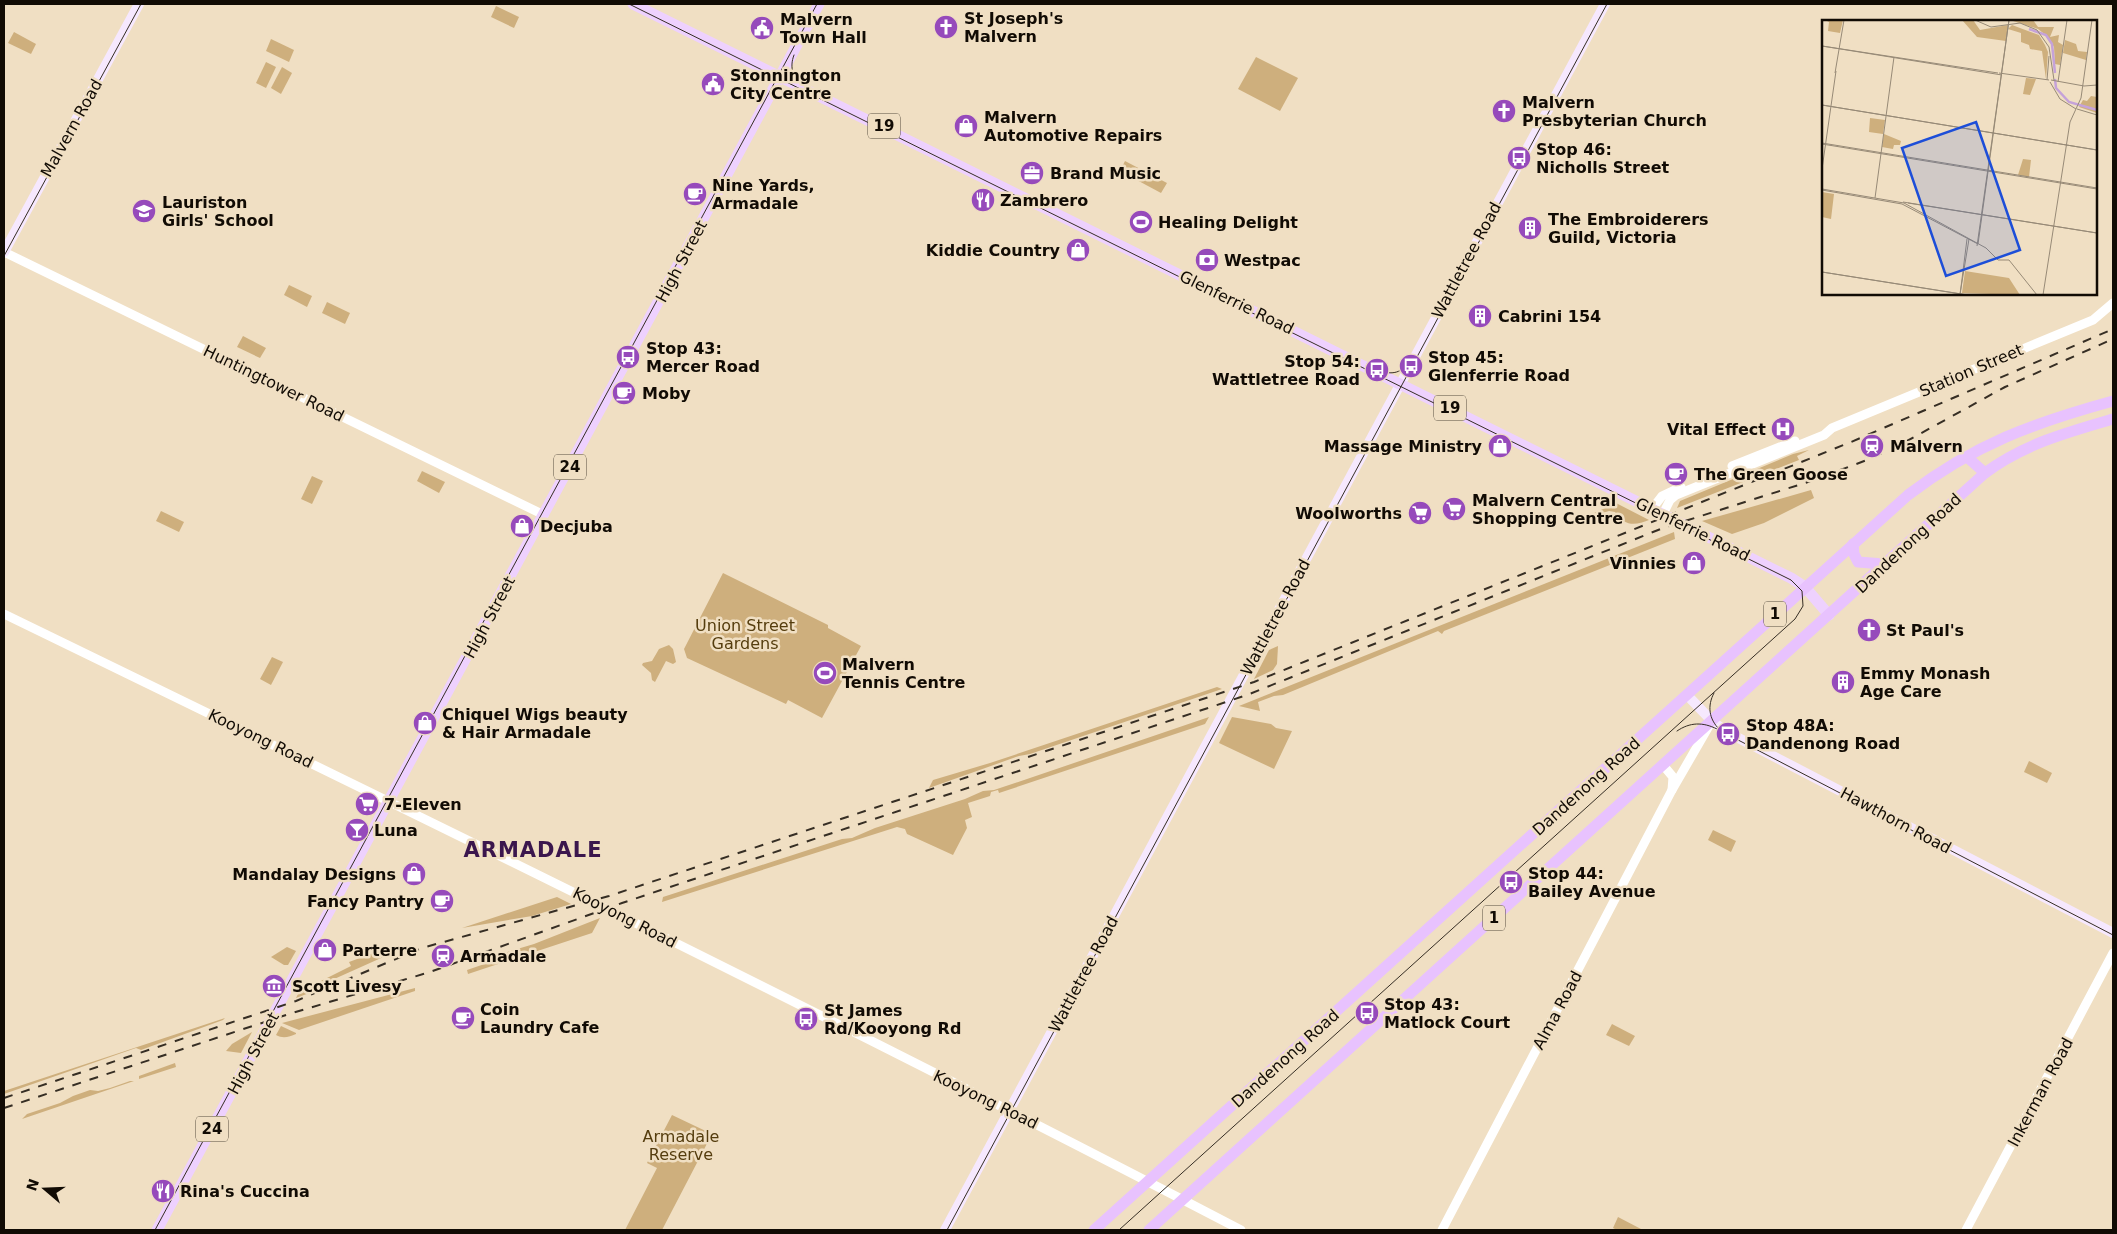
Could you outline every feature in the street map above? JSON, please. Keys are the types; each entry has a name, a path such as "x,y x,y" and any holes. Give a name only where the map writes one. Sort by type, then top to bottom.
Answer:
{"highway":[{"name":"Dandenong Road","path":"1094,1230 1908,495 1967,457 2025,427 2113,401"},
{"name":"Dandenong Road","path":"1149,1230 1985,472 2006,458 2041,442 2113,419"},
{"path":"1967,457 1985,472"},
{"path":"1853,544 1854,554 1858,562 1884,564"}],"main road":[{"name":"Malvern Road","path":"4,252 139,4"},
{"name":"Glenferrie Road","path":"633,4 781,75 1792,578 1805,587 1829,615"},
{"name":"High Street","path":"157,1230 819,4"},
{"name":"Wattletree Road","path":"945,1230 1604,4"},
{"name":"Hawthorn Road","path":"1687,695 1712,721 1727,732 2113,933"}],"street":[{"name":"Huntingtower Road","path":"4,252 544,515"},
{"name":"Station Street","path":"1659,512 1674,497 1723,473 1782,446 1826,432 2093,320 2113,303"},
{"name":"Kooyong Road","path":"4,614 588,899 1149,1181 1240,1230"},
{"name":"Alma Road","path":"1442,1230 1672,790 1712,721"},
{"path":"1662,766 1673,777 1672,790"},
{"name":"Inkerman Road","path":"1966,1230 2113,953"}],"green space":[{"path":"496,6 519,17 514,28 491,17"},
{"path":"14,32 36,44 31,54 8,43"},
{"path":"271,39 294,50 289,62 266,51"},
{"path":"1256,57 1298,78 1280,111 1238,89"},
{"path":"266,62 276,67 266,88 256,83"},
{"path":"282,67 292,73 281,94 271,88"},
{"path":"1125,161 1167,183 1161,193 1120,171"},
{"path":"289,285 312,296 307,307 284,295"},
{"path":"327,302 350,313 345,324 322,313"},
{"path":"243,336 266,348 260,358 237,347"},
{"path":"1809,450 1797,456 1799,460 1677,508 1680,501 1793,454"},
{"path":"422,471 445,482 439,493 417,481"},
{"path":"312,476 323,481 312,504 301,499"},
{"path":"1811,490 1814,498 1764,523 1732,534 1702,521"},
{"path":"1616,503 1649,520 1630,524 1618,517 1615,512 1609,511 1577,521"},
{"path":"161,511 184,522 179,532 156,521"},
{"path":"1674,532 1675,539 1444,631 1442,634 1438,631 1283,695 1258,702 1260,711 1239,706"},
{"name":"Union Street Gardens","path":"723,573 828,625 828,628 861,646 822,718 788,700 786,704 687,658 684,649"},
{"path":"669,645 673,649 676,662 673,664 666,661 655,682 652,680 651,673 642,665 652,661 659,649"},
{"path":"1278,646 1277,664 1273,670 1254,679 1269,650"},
{"path":"272,657 283,662 271,685 260,679"},
{"path":"1217,687 1222,689 1030,754 1019,756 929,788 933,780 990,763"},
{"path":"1209,717 1205,724 999,793 998,790 991,792 990,796 968,803 972,817 965,820 967,828 953,855 907,834 905,829 897,827 662,902 663,897 842,839 852,838 875,828 965,799 983,791 994,790"},
{"path":"1232,717 1271,724 1276,728 1292,731 1274,769 1219,743"},
{"path":"2029,761 2052,773 2047,783 2024,772"},
{"path":"1713,830 1736,841 1731,852 1708,840"},
{"path":"557,897 571,904 532,916 462,928"},
{"path":"600,918 592,933 468,974 467,970 505,957 504,953 534,944"},
{"path":"287,947 296,951 288,965 284,965 271,957"},
{"path":"387,948 390,954 332,980 333,984 296,998 302,986 309,983 311,986 351,966 349,962"},
{"path":"415,988 415,991 299,1030 282,1023"},
{"path":"225,1018 141,1050 136,1048 4,1094 4,1091"},
{"path":"1612,1024 1635,1036 1629,1046 1606,1035"},
{"path":"281,1026 296,1034 286,1037 276,1035"},
{"path":"252,1032 241,1053 226,1051 232,1044"},
{"path":"175,1063 176,1067 139,1079 139,1076"},
{"path":"134,1081 22,1119 27,1114 90,1090 98,1091"},
{"name":"Armadale Reserve","path":"672,1115 712,1134 662,1230 625,1230 657,1168 647,1163"},
{"path":"1618,1217 1641,1229 1617,1230 1613,1228"}],"tram line":[{"path":"4,256 141,4"},
{"path":"629,4 1791,580 1802,591 1803,606 1795,619 1119,1230"},
{"path":"155,1230 817,4"},
{"path":"947,1230 1607,4"},
{"path":"794,55 793,72 804,85"},
{"path":"1380,371 1397,372 1409,361"},
{"path":"1714,693 1710,703 1710,712 1713,721 1719,729"},
{"path":"1677,731 1697,724 1717,729 2113,935"}],"railway":[{"path":"4,1098 296,1001 422,948 609,896 1254,682 1851,442 2113,329"},
{"path":"4,1108 289,1014 430,972 622,903 1247,695 1663,528 1808,482 1867,460 1907,441 2005,387 2113,339"}],"place":[{"name":"St Joseph's Malvern","path":"946,27"},
{"name":"Malvern Town Hall","path":"762,28"},
{"name":"Stonnington City Centre","path":"713,84"},
{"name":"Malvern Presbyterian Church","path":"1504,111"},
{"name":"Malvern Automotive Repairs","path":"966,126"},
{"name":"Stop 46: Nicholls Street","path":"1519,158"},
{"name":"Brand Music","path":"1032,173"},
{"name":"Nine Yards, Armadale","path":"695,194"},
{"name":"Zambrero","path":"983,200"},
{"name":"Lauriston Girls' School","path":"144,211"},
{"name":"Healing Delight","path":"1141,222"},
{"name":"The Embroiderers Guild, Victoria","path":"1530,228"},
{"name":"Kiddie Country","path":"1078,250"},
{"name":"Westpac","path":"1207,260"},
{"name":"Cabrini 154","path":"1480,316"},
{"name":"Stop 43: Mercer Road","path":"628,357"},
{"name":"Stop 45: Glenferrie Road","path":"1411,366"},
{"name":"Stop 54: Wattletree Road","path":"1377,370"},
{"name":"Moby","path":"624,393"},
{"name":"Vital Effect","path":"1783,429"},
{"name":"Massage Ministry","path":"1500,446"},
{"name":"Malvern","path":"1872,446"},
{"name":"The Green Goose","path":"1676,474"},
{"name":"Malvern Central Shopping Centre","path":"1454,509"},
{"name":"Woolworths","path":"1420,513"},
{"name":"Decjuba","path":"522,526"},
{"name":"Vinnies","path":"1694,563"},
{"name":"St Paul's","path":"1869,630"},
{"name":"Malvern Tennis Centre","path":"825,673"},
{"name":"Emmy Monash Age Care","path":"1843,682"},
{"name":"Chiquel Wigs beauty & Hair Armadale","path":"425,723"},
{"name":"Stop 48A: Dandenong Road","path":"1728,734"},
{"name":"7-Eleven","path":"367,804"},
{"name":"Luna","path":"357,830"},
{"name":"Mandalay Designs","path":"414,874"},
{"name":"Stop 44: Bailey Avenue","path":"1511,882"},
{"name":"Fancy Pantry","path":"442,901"},
{"name":"Parterre","path":"325,950"},
{"name":"Armadale","path":"443,956"},
{"name":"Scott Livesy","path":"274,986"},
{"name":"Stop 43: Matlock Court","path":"1367,1013"},
{"name":"Coin Laundry Cafe","path":"463,1018"},
{"name":"St James Rd/Kooyong Rd","path":"806,1019"},
{"name":"Rina's Cuccina","path":"163,1191"}],"district":[{"name":"ARMADALE","path":"533,850"}]}
